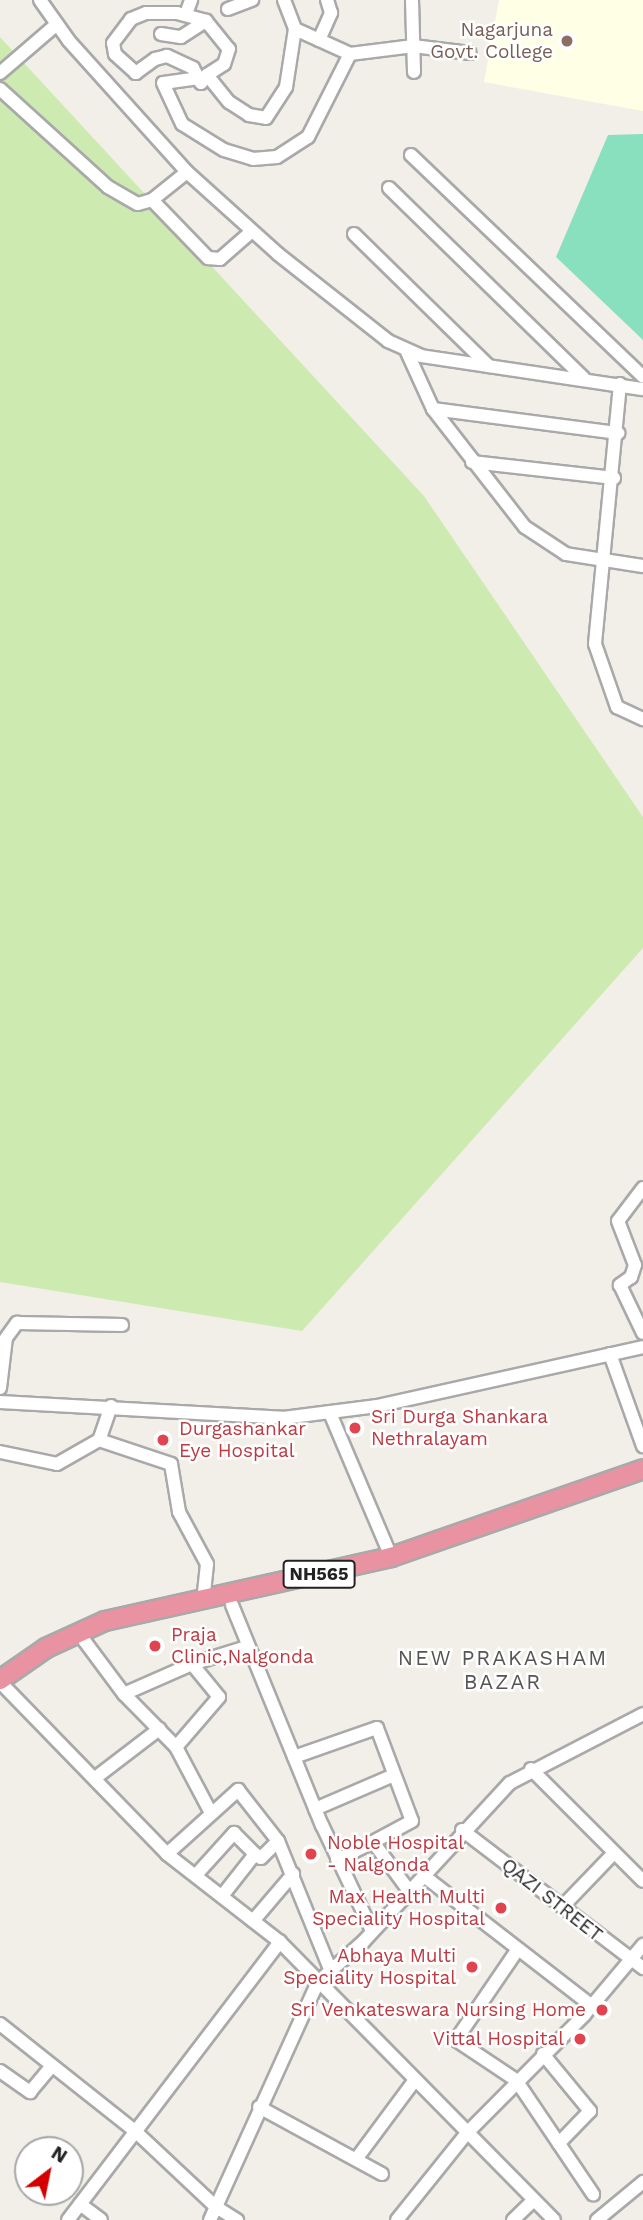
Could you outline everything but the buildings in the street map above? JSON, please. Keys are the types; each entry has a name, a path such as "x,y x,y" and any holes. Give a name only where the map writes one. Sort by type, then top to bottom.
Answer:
{"highway":[{"name":"NH565","path":"1,1686 46,1648 86,1628 391,1557 643,1469"},
{"name":"NH565","path":"1,1686 83,1639 148,1620 232,1605 398,1562 643,1481"}],"street":[{"path":"40,0 57,24 187,172 251,232 407,352 643,389"},
{"path":"187,14 191,0"},
{"path":"228,9 252,0"},
{"path":"284,0 295,29 286,87 266,118 249,115 229,102 201,73 167,57 136,73 115,54 118,31 146,13 187,14 206,21 229,49 224,64 201,73 163,83 182,124 224,150 253,159 277,157 308,137 350,54"},
{"path":"319,40 331,13 327,0"},
{"path":"412,0 414,72"},
{"path":"161,34 181,37 206,21"},
{"path":"0,73 57,24"},
{"path":"295,29 350,54 414,46 470,53"},
{"path":"134,56 141,69"},
{"path":"0,89 108,187 138,204 152,200 187,172"},
{"path":"411,155 643,377"},
{"path":"389,188 585,378"},
{"path":"152,200 213,261 251,232"},
{"path":"354,234 489,366"},
{"path":"407,352 433,409 472,462 538,538 566,554 603,563 643,566"},
{"path":"620,384 614,478 595,644 617,707 643,719"},
{"path":"433,409 618,433"},
{"path":"472,462 614,478"},
{"path":"643,1188 618,1221 635,1265 631,1278 620,1285 643,1333"},
{"path":"0,1388 6,1338 16,1322 122,1325"},
{"path":"0,1402 111,1406 237,1418 330,1413 643,1347"},
{"path":"610,1354 643,1446"},
{"path":"0,1452 57,1464 99,1440 111,1406"},
{"path":"330,1413 391,1557"},
{"path":"99,1440 171,1464 179,1512 207,1564 203,1602"},
{"path":"232,1605 315,1809 372,1931"},
{"path":"83,1639 124,1694 176,1747 211,1813"},
{"path":"124,1694 192,1664 247,1647"},
{"path":"176,1747 219,1696 192,1664"},
{"path":"1,1686 95,1778 167,1854 280,1942 554,2220"},
{"path":"210,2220 318,1982 410,1892 462,1830 531,1769 643,1714"},
{"path":"294,1757 377,1728 412,1821 337,1860"},
{"path":"95,1778 159,1729"},
{"path":"531,1769 613,1854 643,1881"},
{"path":"315,1809 394,1775"},
{"path":"167,1854 238,1790 278,1841 330,1969"},
{"name":"QAZI STREET","path":"462,1830 643,1968"},
{"path":"195,1875 234,1833 261,1858 278,1841"},
{"path":"373,1842 410,1892"},
{"path":"222,1895 255,1854"},
{"path":"562,1908 613,1854"},
{"path":"253,1921 293,1874"},
{"path":"424,1876 592,2006"},
{"path":"84,2199 280,1942"},
{"path":"397,2220 467,2133 516,2080 592,2006 643,1945"},
{"path":"518,1949 456,2040 516,2080 593,2194"},
{"path":"0,2024 135,2131 216,2207 237,2220"},
{"path":"543,2054 590,2111 559,2143"},
{"path":"0,2071 30,2092 52,2066"},
{"path":"357,2158 415,2080"},
{"path":"259,2107 382,2174"},
{"path":"597,2220 643,2182"},
{"path":"513,2220 534,2200"},
{"path":"83,2206 101,2220"}],"shaded area":[{"name":"Nagarjuna Govt. College","path":"499,0 643,0 643,111 484,82"}],"green space":[{"path":"0,37 424,496 643,817 643,948 302,1331 0,1282"},
{"path":"643,134 643,340 556,257 608,135"}],"place":[{"name":"Nagarjuna Govt. College","path":"567,41"},
{"name":"Sri Durga Shankara Nethralayam","path":"355,1428"},
{"name":"Durgashankar Eye Hospital","path":"163,1440"},
{"name":"Praja Clinic,Nalgonda","path":"155,1646"},
{"name":"Noble Hospital - Nalgonda","path":"311,1854"},
{"name":"Max Health Multi Speciality Hospital","path":"501,1908"},
{"name":"Abhaya Multi Speciality Hospital","path":"472,1967"},
{"name":"Sri Venkateswara Nursing Home","path":"602,2010"},
{"name":"Vittal Hospital","path":"580,2039"}],"district":[{"name":"NEW PRAKASHAM BAZAR","path":"503,1670"}]}
